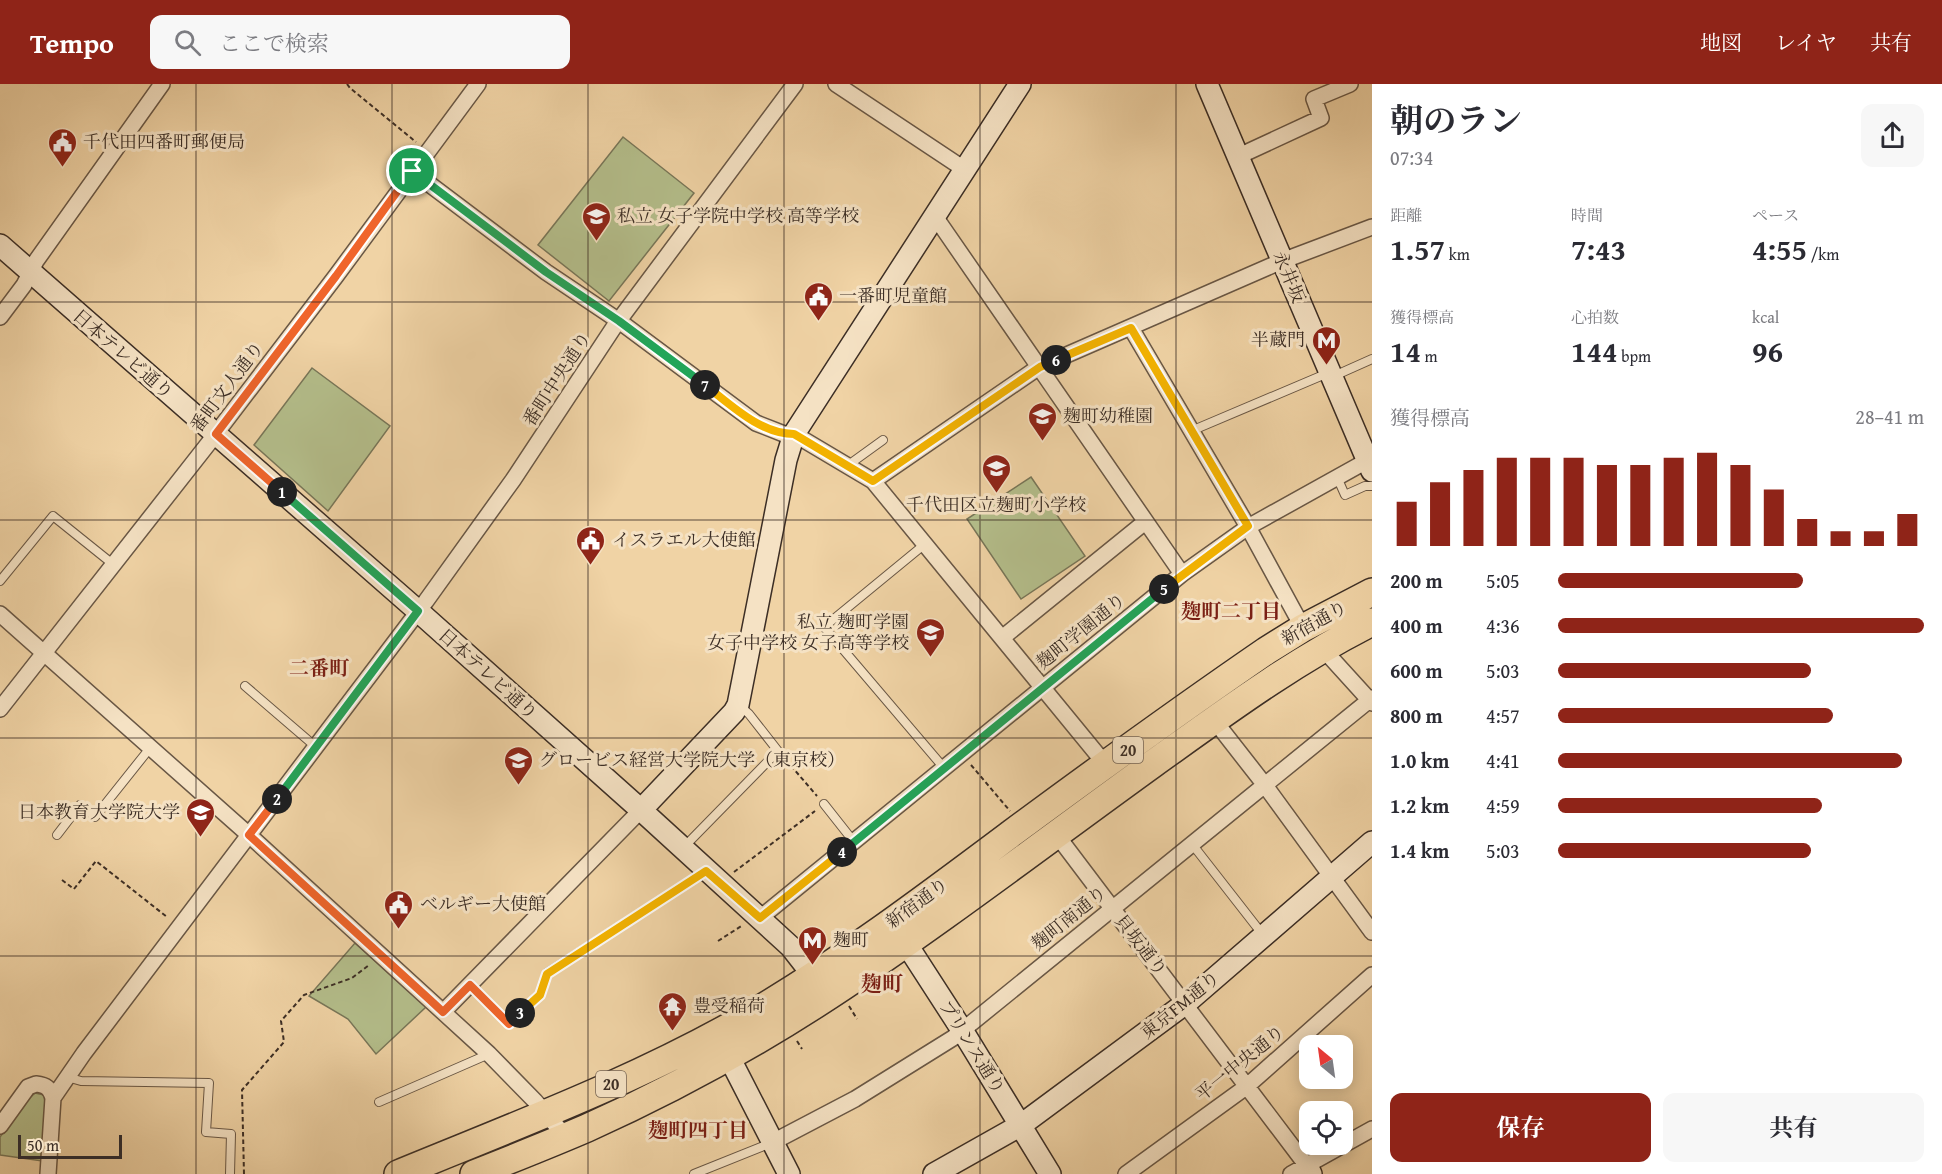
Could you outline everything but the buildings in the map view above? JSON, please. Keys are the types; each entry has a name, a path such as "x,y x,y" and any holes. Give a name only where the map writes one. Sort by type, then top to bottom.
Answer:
{"highway":[{"name":"新宿通り","path":"474,1174 566,1137 664,1091 729,1057 830,991 899,932 1107,765 1233,674 1303,628 1372,592"},
{"name":"新宿通り","path":"899,932 1056,834 1282,673 1372,622"},
{"name":"新宿通り","path":"398,1174 651,1066 757,1010 830,991"}],"street":[{"path":"0,317 24,285 36,261 162,84"},
{"name":"番町文人通り","path":"0,709 216,434 478,84"},
{"name":"番町中央通り","path":"53,1098 418,611 513,480 619,321 795,84"},
{"path":"836,84 964,169"},
{"path":"443,1012 734,712 738,705 786,460 794,434 1020,84"},
{"name":"永井坂","path":"1207,84 1370,463"},
{"path":"1239,156 1322,118 1314,99 1350,84"},
{"path":"412,171 546,272 619,321 756,423 784,434 794,434 873,481 1107,765"},
{"path":"934,215 1182,574"},
{"path":"873,481 1040,367 1282,261 1372,227"},
{"name":"日本テレビ通り","path":"0,245 418,611 641,810 713,877 752,921 791,947 830,991"},
{"path":"1131,328 1248,526 1303,628"},
{"name":"麹町学園通り","path":"752,921 854,842 1182,574 1248,526 1337,477 1370,463"},
{"path":"1002,638 1144,522"},
{"path":"0,614 249,835 489,1054 566,1137"},
{"path":"1323,649 1371,700"},
{"name":"麹町南通り","path":"773,1142 855,1099 953,1038 1264,784 1371,700"},
{"path":"1214,720 1333,876 1372,932"},
{"name":"貝坂通り","path":"1056,834 1186,1004 1303,1171"},
{"name":"東京FM通り","path":"934,1174 1021,1125 1186,1004 1372,842"},
{"name":"プリンス通り","path":"899,932 1050,1174"},
{"name":"平一中央通り","path":"1126,1174 1246,1087 1372,975"},
{"path":"729,1057 789,1174"},
{"path":"0,1126 28,1087 42,1084 51,1091 53,1098 48,1174"},
{"path":"1303,1171 1372,1130"}],"lane":[{"path":"1191,431 1372,358"},
{"path":"847,466 883,440"},
{"path":"1337,477 1345,495 1365,486 1372,486"},
{"path":"0,581 53,516 114,564"},
{"path":"925,544 824,627 944,768"},
{"path":"245,686 316,747"},
{"path":"682,849 778,751 749,714 738,705"},
{"path":"57,835 80,805 95,817 150,748"},
{"path":"824,804 854,842"},
{"path":"1192,844 1264,936"},
{"path":"470,985 509,1024 540,995 547,974 713,877"},
{"path":"379,1102 489,1054"},
{"path":"67,1077 81,1082 209,1083 206,1132 231,1134 230,1174"},
{"path":"694,1174 773,1142"}],"path":[{"path":"347,84 427,151"},
{"path":"713,877 824,804 778,751"},
{"path":"961,753 1012,814"},
{"path":"62,880 74,889 96,861 167,917"},
{"path":"718,941 752,921"},
{"path":"244,1174 242,1090 284,1042 281,1021 304,995 352,978 367,968 379,954"},
{"path":"896,980 901,974"},
{"path":"830,991 857,1019"},
{"path":"795,1035 802,1049"}],"green space":[{"path":"623,137 694,193 609,301 538,245"},
{"path":"312,368 390,426 328,511 254,445"},
{"path":"1031,477 1085,556 1021,599 967,519"},
{"path":"355,943 426,1007 376,1054 348,1019 309,996"},
{"path":"35,1093 44,1095 46,1110 42,1161 0,1155 0,1137 24,1103"}],"place":[{"name":"千代田四番町郵便局","path":"62,168"},
{"name":"私立 女子学院中学校 高等学校","path":"596,242"},
{"name":"一番町児童館","path":"818,322"},
{"name":"半蔵門","path":"1326,366"},
{"name":"麹町幼稚園","path":"1042,442"},
{"name":"千代田区立麹町小学校","path":"996,494"},
{"name":"イスラエル大使館","path":"591,566"},
{"name":"私立 麹町学園 女子中学校 女子高等学校","path":"930,658"},
{"name":"グロービス経営大学院大学（東京校）","path":"518,786"},
{"name":"日本教育大学院大学","path":"201,838"},
{"name":"ベルギー大使館","path":"399,930"},
{"name":"麹町","path":"812,966"},
{"name":"豊受稲荷","path":"672,1032"}],"district":[{"name":"麹町二丁目","path":"1231,611"},
{"name":"二番町","path":"319,668"},
{"name":"麹町","path":"882,984"},
{"name":"麹町四丁目","path":"698,1130"}],"route":[{"path":"412,171 546,272 619,321 756,423 784,434 794,434 873,481 1040,367 1131,328 1248,526 1182,574 760,918 706,871 547,974 540,995 509,1024 470,985 443,1012 249,835 418,611 216,434 336,276 412,171"}]}
